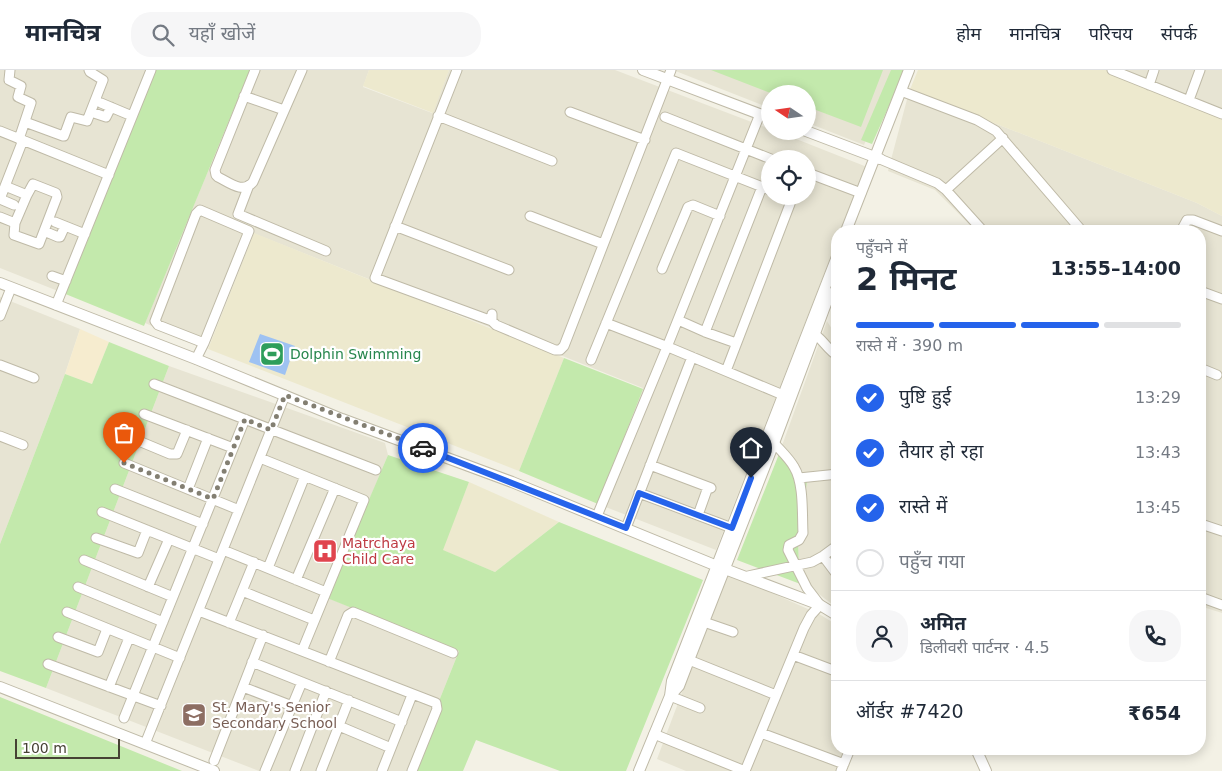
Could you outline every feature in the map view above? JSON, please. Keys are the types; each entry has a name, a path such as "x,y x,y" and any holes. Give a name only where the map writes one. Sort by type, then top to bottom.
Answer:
{"street":[{"path":"2,194 32,102 18,96 21,86 8,80 10,70"},
{"path":"56,153 71,118 74,117 87,121 91,112 103,80 89,70"},
{"path":"56,305 151,70"},
{"path":"250,185 244,188 238,187 218,177 214,170 255,70"},
{"path":"302,70 238,214 326,251"},
{"path":"457,70 375,278 492,317 496,325 554,350 560,350 564,346 669,75"},
{"path":"643,70 669,75 761,114"},
{"path":"848,225 877,158 910,70"},
{"path":"903,92 915,70"},
{"path":"1112,70 1222,114"},
{"path":"1149,85 1154,70"},
{"path":"1189,100 1200,70"},
{"path":"903,92 988,125 1003,138 1077,225"},
{"path":"244,96 284,110"},
{"path":"101,103 132,116"},
{"path":"91,112 106,117 111,107"},
{"path":"570,112 645,140"},
{"path":"438,116 552,161"},
{"path":"665,117 761,155"},
{"path":"25,122 63,136"},
{"path":"597,516 746,149 761,123"},
{"path":"0,131 108,175"},
{"path":"816,135 922,176 946,190 976,225"},
{"path":"946,190 1003,138"},
{"path":"591,360 676,153 761,187"},
{"path":"855,225 877,158"},
{"path":"816,176 861,193"},
{"path":"33,184 57,194 39,244 13,234 16,223 33,184"},
{"path":"2,194 27,195"},
{"path":"2,194 14,205"},
{"path":"705,332 761,201"},
{"path":"662,269 688,207 693,205 720,216"},
{"path":"726,371 790,205"},
{"path":"196,359 204,343 249,231 200,210 196,214 155,321 158,325 204,343"},
{"path":"530,216 604,244"},
{"path":"0,217 16,223"},
{"path":"1184,225 1187,220 1193,220 1222,231"},
{"path":"55,222 85,234"},
{"path":"44,231 58,238 65,226"},
{"path":"394,226 509,270"},
{"path":"639,771 670,696 672,681 774,443 831,274"},
{"path":"52,276 66,281"},
{"path":"0,283 597,516 820,605 831,612"},
{"path":"0,316 12,288"},
{"path":"670,696 679,686 704,622 732,528 783,395 831,288"},
{"path":"1206,293 1222,299"},
{"path":"678,320 736,343"},
{"path":"606,323 783,395"},
{"path":"811,332 831,352"},
{"path":"626,528 692,357"},
{"path":"0,365 34,378"},
{"path":"1206,370 1218,375"},
{"path":"154,384 376,470"},
{"path":"145,744 285,395"},
{"path":"144,414 233,448"},
{"path":"124,718 245,419"},
{"path":"134,439 174,455 179,452 187,430"},
{"path":"0,436 23,445"},
{"path":"188,489 208,438"},
{"path":"774,443 795,468 799,478 803,533 799,540 788,547 807,588 820,605"},
{"path":"260,458 364,500 302,651"},
{"path":"124,463 239,510"},
{"path":"650,465 709,487 698,515"},
{"path":"799,478 831,475"},
{"path":"268,568 305,476"},
{"path":"115,488 203,524"},
{"path":"296,580 335,488"},
{"path":"639,493 732,528"},
{"path":"102,512 219,559"},
{"path":"1206,526 1222,531"},
{"path":"96,538 138,552 147,530"},
{"path":"148,587 169,539"},
{"path":"223,550 326,592"},
{"path":"748,576 812,562 831,550"},
{"path":"823,556 831,564"},
{"path":"84,560 173,597"},
{"path":"230,622 254,562"},
{"path":"78,587 163,622"},
{"path":"242,591 314,620"},
{"path":"1206,599 1222,606"},
{"path":"654,734 745,771 810,615 820,605"},
{"path":"199,610 436,703 438,706 412,771"},
{"path":"67,612 180,658"},
{"path":"329,662 348,615 353,612 453,653"},
{"path":"704,622 733,632"},
{"path":"58,637 98,652 107,629"},
{"path":"0,687 145,744 214,766 263,635"},
{"path":"109,686 129,638"},
{"path":"793,655 831,669"},
{"path":"689,660 776,695"},
{"path":"252,662 402,722"},
{"path":"48,664 160,706"},
{"path":"265,771 302,682"},
{"path":"243,687 292,706"},
{"path":"295,771 326,691"},
{"path":"382,771 412,695"},
{"path":"670,696 700,708"},
{"path":"321,771 349,700"},
{"path":"339,726 391,748"},
{"path":"761,733 842,768 847,755"},
{"path":"979,755 986,771"}],"shaded area":[{"path":"0,70 155,70 63,293 0,268"},
{"path":"250,70 369,70 363,87 432,113 449,70 615,70 761,126 761,140 799,140 867,167 843,225 831,225 831,256 716,550 598,504 643,388 253,233 207,349 145,323"},
{"path":"369,70 449,70 433,113 363,86"},
{"path":"673,70 896,70 864,145 816,126 816,85 761,85 761,104"},
{"path":"918,70 1117,70 1222,111 1222,216 1197,203 984,119 909,92"},
{"path":"1117,70 1222,70 1222,111"},
{"path":"909,92 984,119 1197,203 1222,216 1222,613 1206,608 1206,225 970,225 935,190 888,171"},
{"path":"254,233 564,358 519,471 208,349"},
{"path":"0,297 80,329 65,374 0,544"},
{"path":"827,321 831,328 831,603 811,588 799,565 798,541 779,454"},
{"path":"80,329 109,342 92,384 65,374"},
{"path":"169,366 385,443 388,455 328,598 459,651 411,771 259,771 46,688"},
{"path":"469,482 559,522 495,572 442,550"},
{"path":"727,573 819,614 831,621 831,755 850,755 843,771 686,771 657,759"}],"green space":[{"path":"155,70 250,70 144,326 63,293"},
{"path":"711,70 883,70 861,127 816,110 816,85 761,85 761,89"},
{"path":"891,70 905,70 872,144 861,140"},
{"path":"109,342 169,366 46,688 0,671 0,544 65,374 92,384"},
{"path":"564,358 643,389 598,504 519,471"},
{"path":"779,454 807,482 798,541 799,565 811,588 737,560"},
{"path":"388,455 469,482 443,550 495,572 559,522 703,580 626,771 560,771 476,740 463,771 411,771 459,651 327,598"},
{"path":"0,697 182,771 0,771"}],"water":[{"name":"Dolphin Swimming","path":"260,334 295,346 285,375 249,362"}],"way so far":[{"path":"124,463 213,499 245,419 271,430 285,395 342,419 423,448"}],"place":[{"name":"Dolphin Swimming","path":"272,354"},
{"name":"Matrchaya Child Care","path":"325,551"},
{"name":"St. Mary's Senior Secondary School","path":"194,715"}],"route":[{"path":"423,448 626,528 639,493 732,528 751,478"}]}
